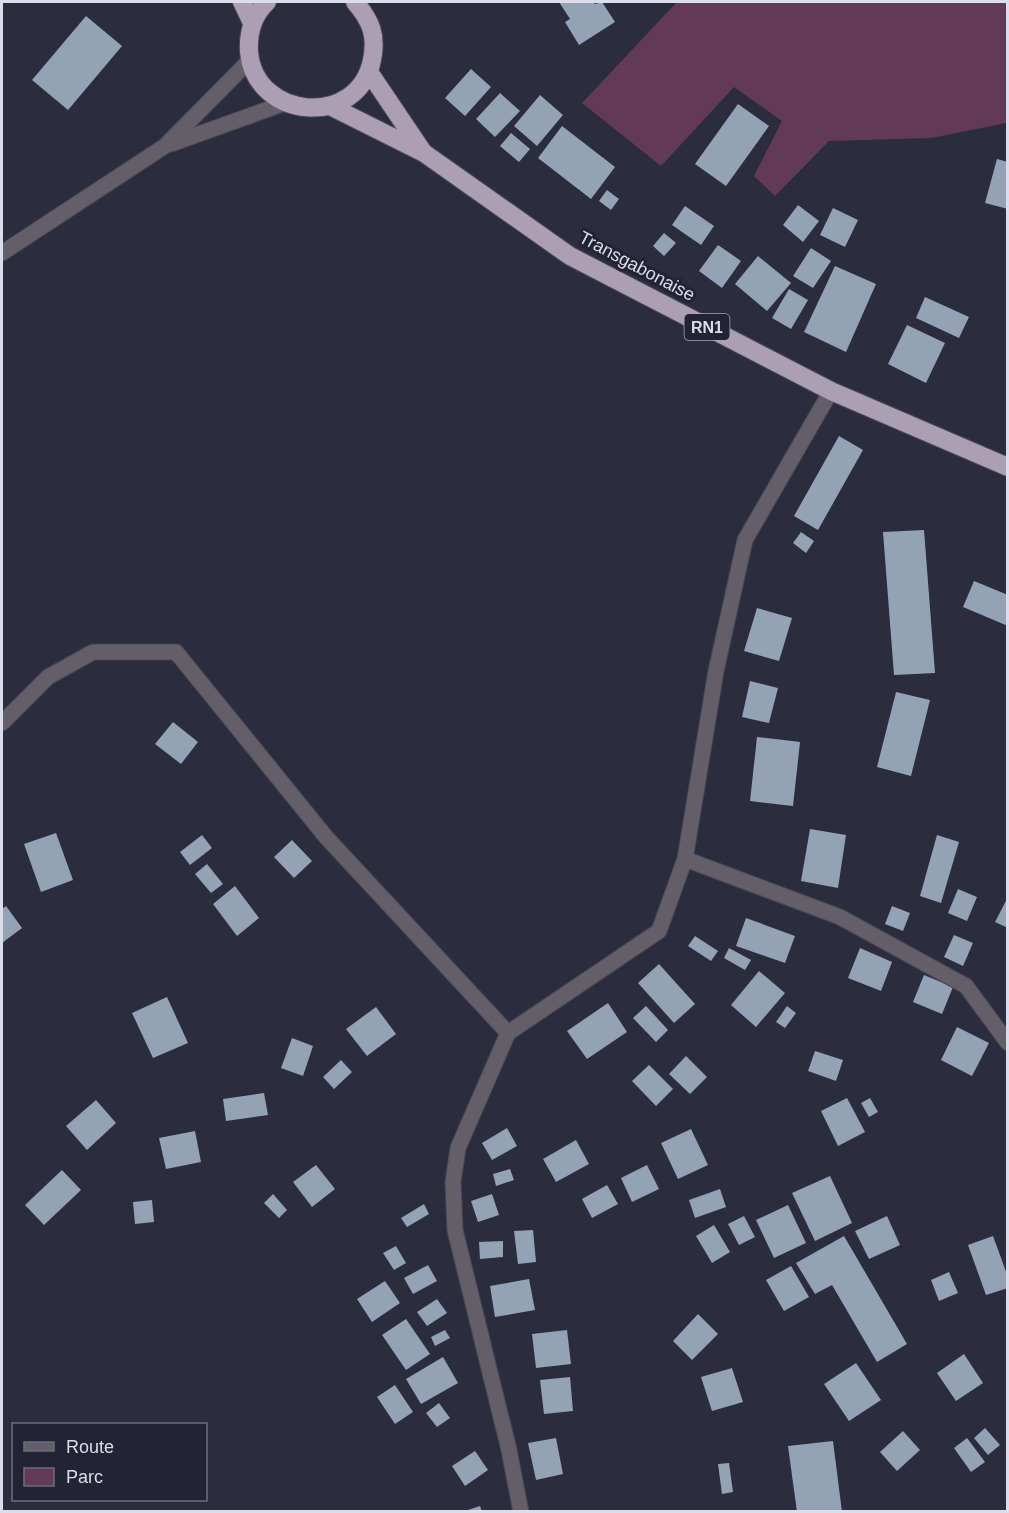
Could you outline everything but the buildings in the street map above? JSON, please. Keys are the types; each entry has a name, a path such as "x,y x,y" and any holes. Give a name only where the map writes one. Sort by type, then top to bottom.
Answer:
{"highway":[{"path":"242,2 252,23"},
{"path":"267,2 252,23 249,41 250,60 258,78 269,93 285,103 307,109 330,106 346,99 360,87 369,72 375,44 368,17 355,2"},
{"name":"Transgabonaise","path":"369,72 424,153"},
{"name":"Transgabonaise","path":"330,106 424,153 570,256 831,391 1008,467"}],"street":[{"path":"2,254 165,146 250,60"},
{"path":"165,146 285,103"},
{"path":"521,1512 509,1450 455,1230 453,1182 458,1148 508,1033 659,931 685,859 716,671 745,540 831,391"},
{"path":"2,723 48,677 93,652 176,652 326,837 508,1033"},
{"path":"685,859 840,917 966,986 1008,1043"}],"green space":[{"path":"677,2 1007,2 1006,123 931,138 829,141 775,196 754,176 782,121 734,87 661,166 582,103"}]}
